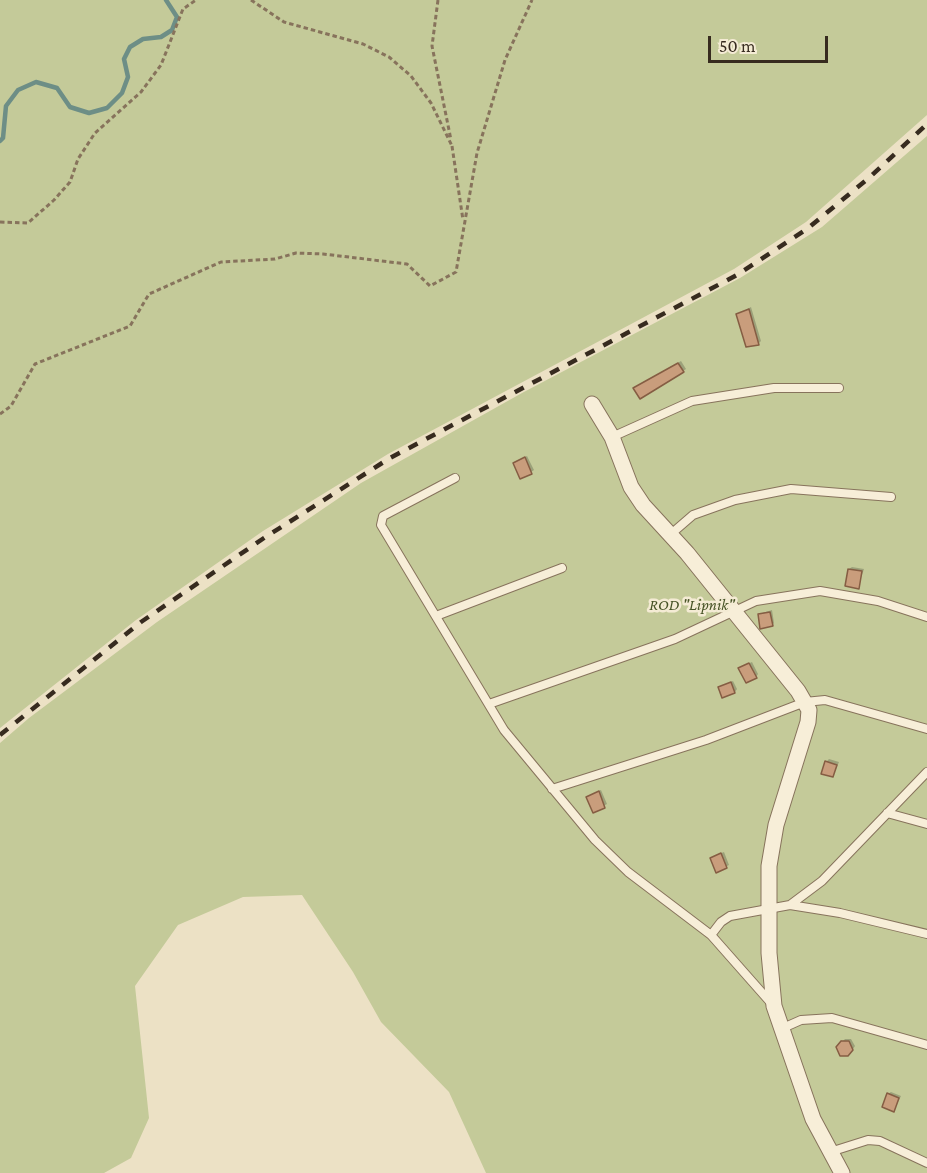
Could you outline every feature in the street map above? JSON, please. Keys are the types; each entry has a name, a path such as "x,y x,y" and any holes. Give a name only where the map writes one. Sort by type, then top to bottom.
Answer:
{"street":[{"path":"592,404 612,437 631,487 643,505 671,534 734,610 809,710 808,722 776,825 770,866 768,911 774,1006 807,1102 829,1152 842,1173"}],"lane":[{"path":"612,437 692,401 774,388 839,388"},
{"path":"455,478 380,520 504,730 552,789 628,872 711,935 774,1006"},
{"path":"671,534 693,515 735,500 791,489 891,497"},
{"path":"436,616 562,568"},
{"path":"489,704 675,639 756,601 820,591 878,601 927,616"},
{"path":"552,789 706,740 805,702 825,700 927,729"},
{"path":"711,935 721,922 730,916 743,912 768,911 790,905 822,881 927,771"},
{"path":"887,813 927,824"},
{"path":"790,905 840,913 927,934"},
{"path":"783,1028 801,1020 832,1018 927,1045"},
{"path":"829,1152 860,1142 880,1141 927,1163"}],"path":[{"path":"0,222 27,223 54,200 70,182 78,159 95,133 141,92 161,65 183,9 196,0"},
{"path":"251,0 284,22 363,44 389,57 411,76 431,103 452,146"},
{"path":"438,0 432,46 452,146 464,223"},
{"path":"0,414 11,406 35,364 130,326 149,294 221,262 275,259 296,253 323,254 407,264 430,286 456,272 477,153 498,81 532,0"}],"green space":[{"path":"0,0 927,0 927,115 806,222 734,269 388,454 263,531 136,620 0,728"},
{"name":"ROD \"Lipnik\"","path":"927,136 927,1173 486,1173 449,1092 381,1022 353,972 302,895 243,897 178,925 135,986 149,1118 131,1158 104,1173 0,1173 0,743 29,718 157,622 361,483 522,393 740,278 822,227"}],"building":[{"path":"749,309 759,345 746,347 736,314"},
{"path":"678,363 684,372 640,399 633,388"},
{"path":"525,457 532,474 520,479 513,463"},
{"path":"848,569 862,571 859,589 845,586"},
{"path":"770,612 773,626 760,629 758,614"},
{"path":"749,663 757,678 746,683 738,668"},
{"path":"731,682 735,693 722,698 718,687"},
{"path":"825,761 837,765 833,777 821,774"},
{"path":"599,791 605,808 593,813 586,797"},
{"path":"721,853 727,868 716,873 710,858"},
{"path":"841,1041 849,1041 853,1050 848,1056 840,1056 836,1047"},
{"path":"887,1093 899,1098 894,1112 882,1107"}],"waterway":[{"path":"0,141 3,138 6,106 18,90 36,82 57,88 70,107 89,113 107,108 122,93 128,77 124,59 130,47 143,39 161,37 172,30 177,17 166,0"}],"railway":[{"path":"0,735 141,622 264,538 390,458 737,275 807,229 870,177 927,124"}]}
